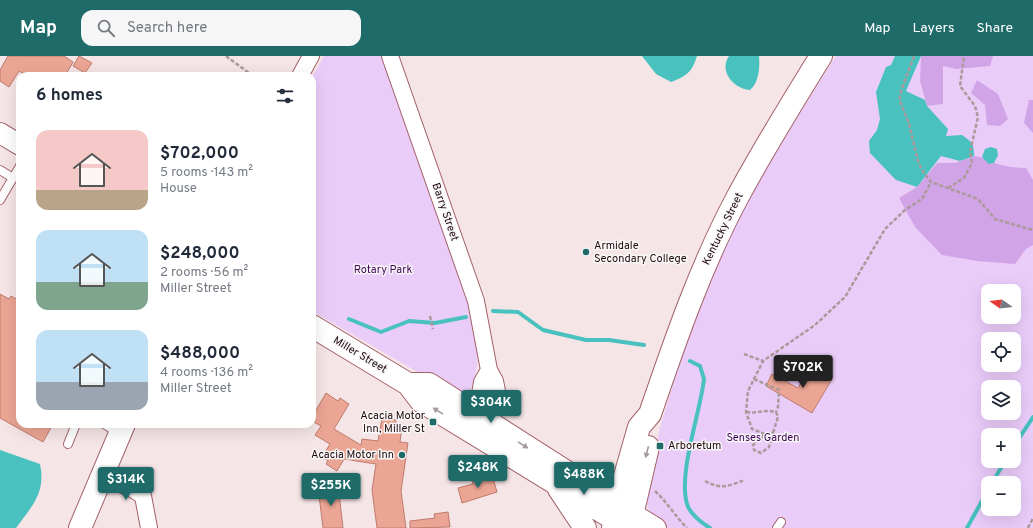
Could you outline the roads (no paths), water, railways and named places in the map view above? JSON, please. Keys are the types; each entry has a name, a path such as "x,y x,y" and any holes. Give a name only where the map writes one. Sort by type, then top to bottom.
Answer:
{"main road":[{"name":"Kentucky Street","path":"622,520 652,430 650,414 684,318 736,201 780,122 821,56"},
{"name":"Miller Street","path":"316,328 408,384 429,384 481,428 555,483 622,520"},
{"path":"80,528 102,476 116,428"},
{"name":"Miller Street","path":"481,428 622,520"},
{"path":"555,483 585,528"}],"street":[{"path":"302,72 311,56"},
{"name":"Barry Street","path":"390,56 476,300 489,370 482,382 481,428"},
{"path":"0,132 16,142"},
{"path":"102,476 134,490 143,496 149,528"},
{"path":"622,520 656,528"}],"lane":[{"path":"0,170 13,178"},
{"path":"0,200 16,173"},
{"path":"68,444 74,428"}],"water":[{"path":"642,56 697,56 691,70 688,73 671,82 656,74"},
{"path":"729,56 759,56 759,70 757,79 750,90 739,87 730,79 726,68 726,62"},
{"path":"895,56 921,56 906,91 925,100 927,106 948,129 946,136 962,135 970,141 974,148 974,156 960,161 941,156 917,187 896,180 870,153 869,141 877,130 880,119 876,92 886,67 891,65"},
{"path":"991,147 997,149 998,155 994,163 989,164 982,157 985,149"},
{"path":"0,450 40,464 41,483 36,499 16,528 0,528"}],"waterway":[{"path":"493,311 518,312 543,330 586,340 609,340 644,345"},
{"path":"349,319 381,332 409,321 435,323 466,317"},
{"path":"690,361 700,366 704,379 687,460 685,491 687,504 693,515 710,528"},
{"path":"1021,435 1033,417"},
{"path":"996,476 1001,468"},
{"path":"967,528 981,503"}],"place":[{"name":"Armidale Secondary College","path":"586,252"},
{"name":"Acacia Motor Inn, Miller St","path":"433,422"},
{"name":"Arboretum","path":"660,446"},
{"name":"Acacia Motor Inn","path":"402,455"}],"park label":[{"name":"Rotary Park","path":"383,270"},
{"name":"Senses Garden","path":"763,438"}]}
